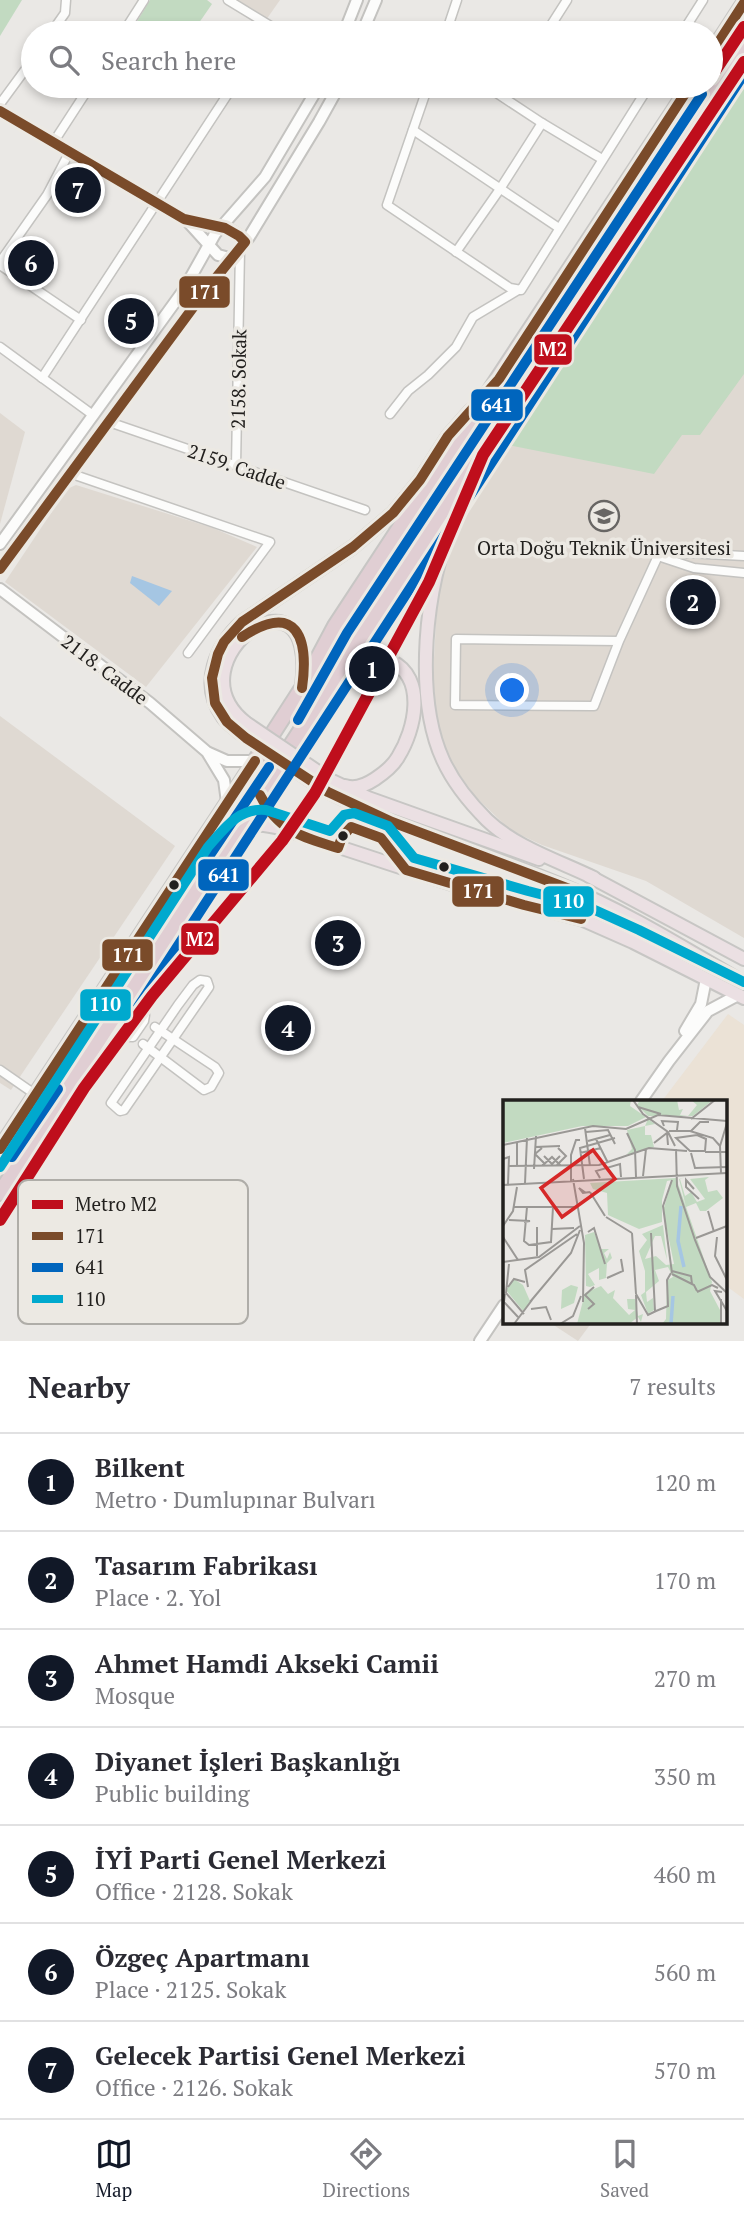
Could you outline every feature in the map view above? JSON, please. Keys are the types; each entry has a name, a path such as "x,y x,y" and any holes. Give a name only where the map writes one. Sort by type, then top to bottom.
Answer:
{"highway":[{"path":"723,35 744,3"},
{"path":"723,81 744,48"},
{"path":"0,1149 302,688 335,625 682,98"},
{"path":"0,1193 712,98"}],"main road":[{"path":"499,379 448,436 420,480 393,513 353,547 228,634 215,657 211,684 215,702 223,718 243,727 362,810 588,896 655,930 744,983"},
{"path":"507,415 453,522 436,573 429,612 426,695 443,761 462,791 488,821 530,848 682,923 744,961"},
{"path":"243,727 228,704 223,687 225,663 234,645 256,628 268,622 282,622 293,628 303,645 302,688"},
{"path":"307,721 346,675 364,661 386,659 400,667 410,678 413,718 410,733 398,757 378,777 361,786 351,788 327,785"},
{"path":"327,785 594,878"},
{"path":"260,795 273,819 284,829"},
{"path":"219,856 244,828 261,824 284,829 464,888 581,919 633,942 741,997"}],"street":[{"path":"59,21 65,13 66,0"},
{"path":"131,21 144,0"},
{"path":"228,0 257,21"},
{"path":"350,21 358,0"},
{"path":"367,21 376,0"},
{"path":"450,21 457,0"},
{"path":"554,21 567,0"},
{"path":"690,21 702,1"},
{"path":"0,104 21,75"},
{"path":"53,143 82,98"},
{"path":"42,378 225,98"},
{"path":"0,544 183,291 221,226 265,177 313,98"},
{"path":"0,569 206,290 239,251 332,98"},
{"path":"424,98 387,205 510,288 519,289"},
{"path":"505,98 602,159"},
{"path":"390,414 408,391 456,347 473,317 521,290 641,98"},
{"path":"0,111 184,219 235,230 239,251"},
{"path":"456,252 542,123"},
{"path":"413,130 559,228"},
{"path":"69,153 47,195 0,263 81,320"},
{"path":"184,219 208,246 222,257 239,251"},
{"name":"2158. Sokak","path":"236,466 239,251"},
{"path":"0,347 93,415 109,422"},
{"name":"2159. Cadde","path":"109,422 365,510"},
{"path":"55,468 270,542 188,653"},
{"path":"658,556 688,553 744,556"},
{"path":"658,556 694,568 744,573"},
{"path":"619,640 456,639 455,705 594,706 619,640 658,556"},
{"name":"2118. Cadde","path":"0,589 150,703 207,752"},
{"path":"207,752 227,761 255,761"},
{"path":"207,752 224,780 227,802"},
{"path":"201,979 207,981 209,987 124,1110 120,1111 111,1103 158,1029 192,985 201,979"},
{"path":"669,1061 701,1003 706,979"},
{"path":"102,1036 133,1038 145,1021 145,1015 132,992"},
{"path":"642,1100 708,1011 741,997"},
{"path":"146,1047 204,1090 211,1087 219,1073 215,1067 158,1029"},
{"path":"0,1070 36,1095"},
{"path":"480,1341 503,1306"}],"shaded area":[{"path":"235,0 280,0 266,20"},
{"name":"Orta Doğu Teknik Üniversitesi","path":"744,77 744,938 646,881 542,845 510,830 476,797 451,763 436,712 433,676 437,605 454,534 473,498 479,495 479,488 504,447"},
{"path":"0,413 25,432 0,524"},
{"path":"76,485 213,528 257,547 146,687 5,582 67,489"},
{"path":"0,716 175,846 11,1090 0,1083"},
{"path":"728,1014 744,1025 744,1299 726,1286 726,1100 663,1100"},
{"path":"552,1324 591,1324 578,1341"}],"green space":[{"path":"0,0 22,0 0,36"},
{"path":"150,0 207,0 212,4 200,21 137,21"},
{"path":"744,77 744,374 700,435 682,435 654,474 508,445"}],"water":[{"path":"132,576 172,591 159,606 130,583"}],"metro line":[{"name":"M2","path":"723,59 744,27"},
{"name":"M2","path":"723,94 744,62"},
{"name":"M2","path":"25,1180 84,1088 152,996 282,841 315,793 429,582 483,455 720,98"},
{"name":"M2","path":"0,1220 18,1192"}],"transit line":[{"name":"171","path":"723,35 744,3"},
{"name":"641","path":"26,1180 744,74"},
{"name":"171","path":"260,795 283,825 302,836 338,848 342,837 351,827 381,838 406,870 581,919 588,896 392,822 328,792 246,738 227,722 215,703 212,678 224,642 242,622 353,547 393,513 420,480 448,436 499,379 682,98"},
{"name":"641","path":"298,720 347,633 699,98"},
{"name":"171","path":"0,111 184,219 225,228 245,242 206,290 0,569"},
{"name":"171","path":"242,637 276,623 287,624 295,630 301,640 303,654 302,688"},
{"name":"171","path":"0,1149 255,761"},
{"name":"641","path":"208,858 269,767"},
{"name":"110","path":"0,1167 208,847 233,821 256,810 266,810 330,831 344,815 354,813 388,826 414,858 586,906 744,982"},
{"name":"641","path":"12,1157 58,1089"},
{"name":"641","path":"12,1201 18,1192"}],"place":[{"name":"Gelecek Partisi Genel Merkezi","path":"78,190"},
{"name":"Özgeç Apartmanı","path":"31,263"},
{"name":"İYİ Parti Genel Merkezi","path":"131,321"},
{"name":"Orta Doğu Teknik Üniversitesi","path":"604,516"},
{"name":"Tasarım Fabrikası","path":"693,602"},
{"name":"Bilkent","path":"372,669"},
{"name":"Ahmet Hamdi Akseki Camii","path":"338,943"},
{"name":"Diyanet İşleri Başkanlığı","path":"288,1028"}]}
